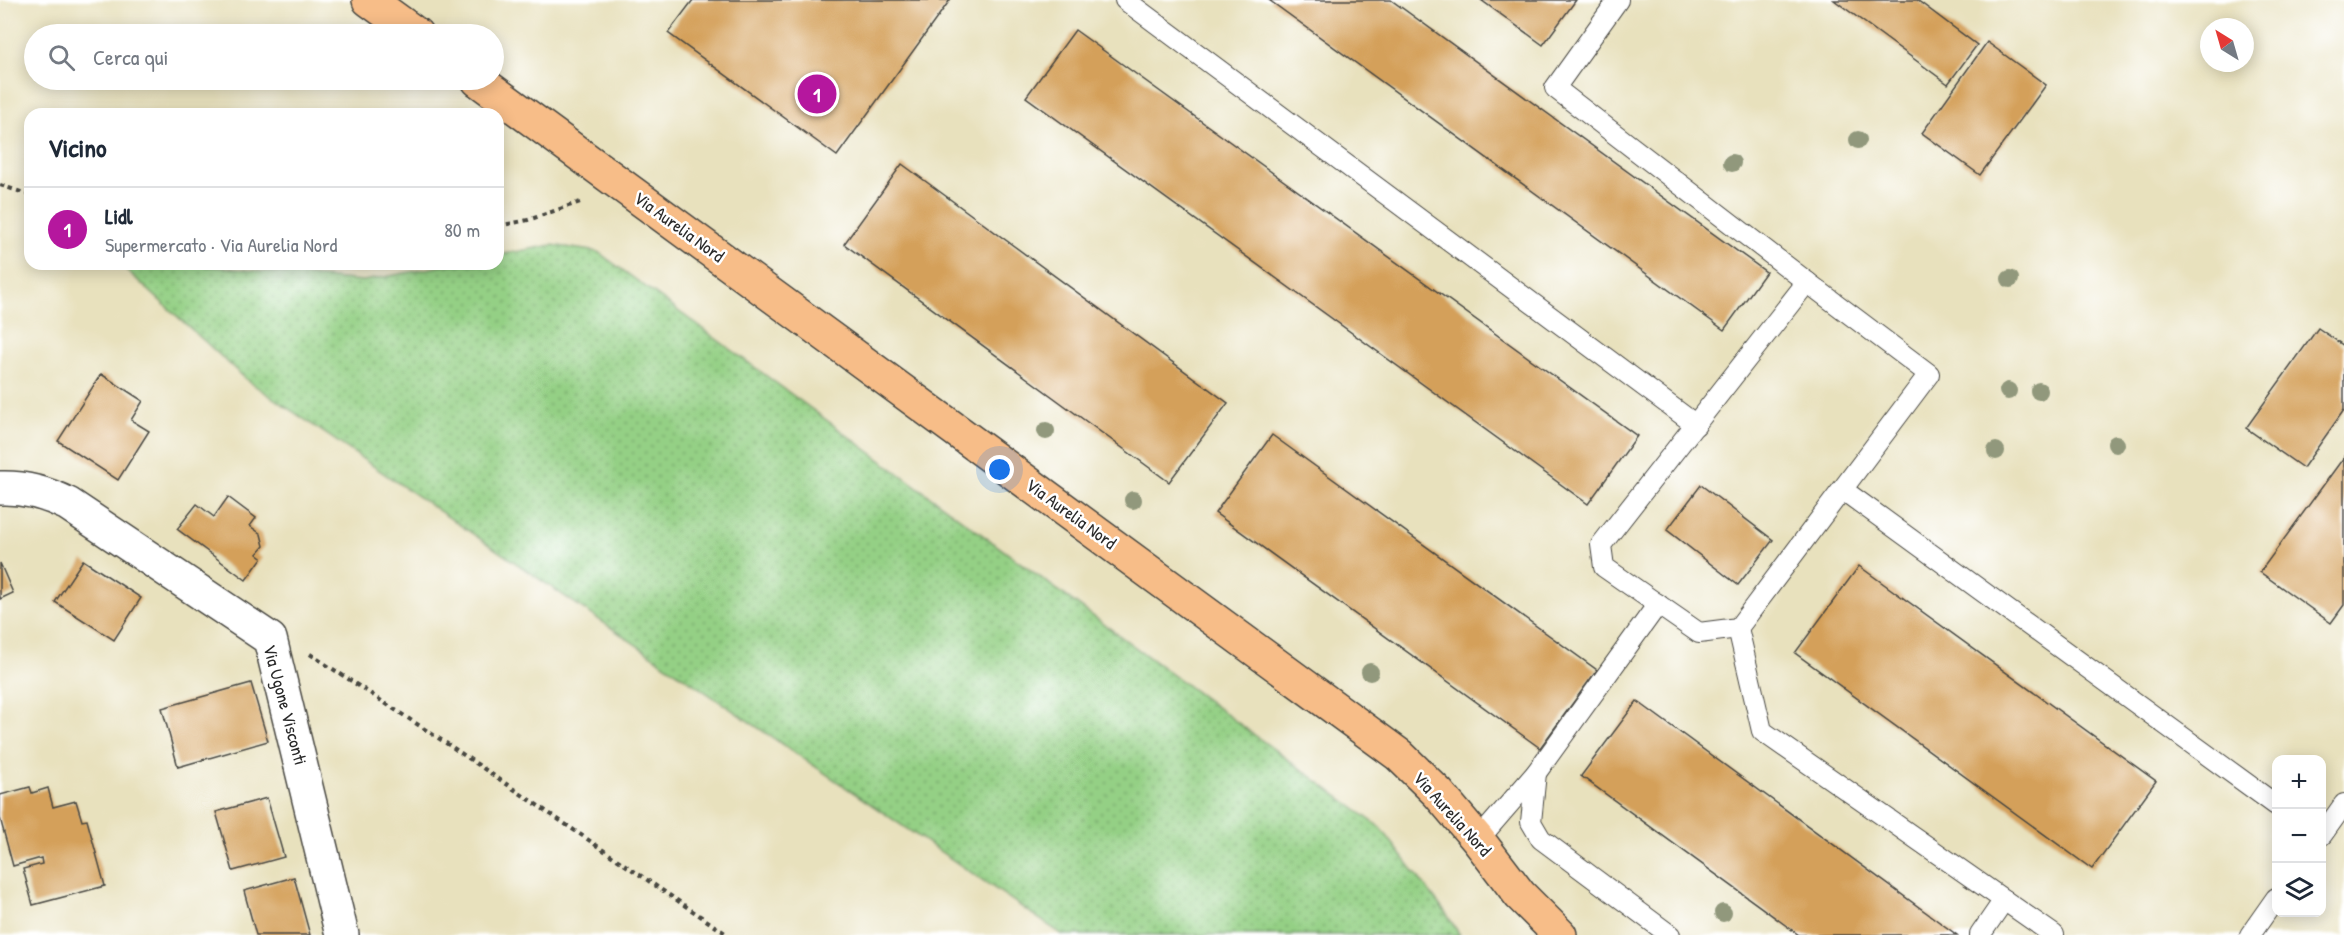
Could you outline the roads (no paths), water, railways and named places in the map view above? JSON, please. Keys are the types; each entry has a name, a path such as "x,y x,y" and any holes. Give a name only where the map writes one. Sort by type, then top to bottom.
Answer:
{"main road":[{"path":"369,0 402,24"},
{"name":"Via Aurelia Nord","path":"492,90 1399,755 1438,793 1520,895 1560,935"},
{"name":"Via Aurelia Nord","path":"1520,895 1541,935"}],"street":[{"name":"Via Ugone Visconti","path":"0,488 25,489 44,493 68,504 270,639 342,935"}],"lane":[{"path":"1125,0 1695,424"},
{"path":"1618,0 1555,88 1929,374 1738,628 1699,633 1604,567 1601,545 1807,282"},
{"path":"1843,490 2272,802"},
{"path":"1478,840 1536,773 1658,604"},
{"path":"1738,628 1761,731 2054,935"},
{"path":"1536,773 1531,822 1541,839 1670,935"},
{"path":"2326,829 2344,804"},
{"path":"1980,935 2004,900"},
{"path":"2250,935 2272,905"}],"place":[{"name":"Lidl","path":"817,94"}]}
